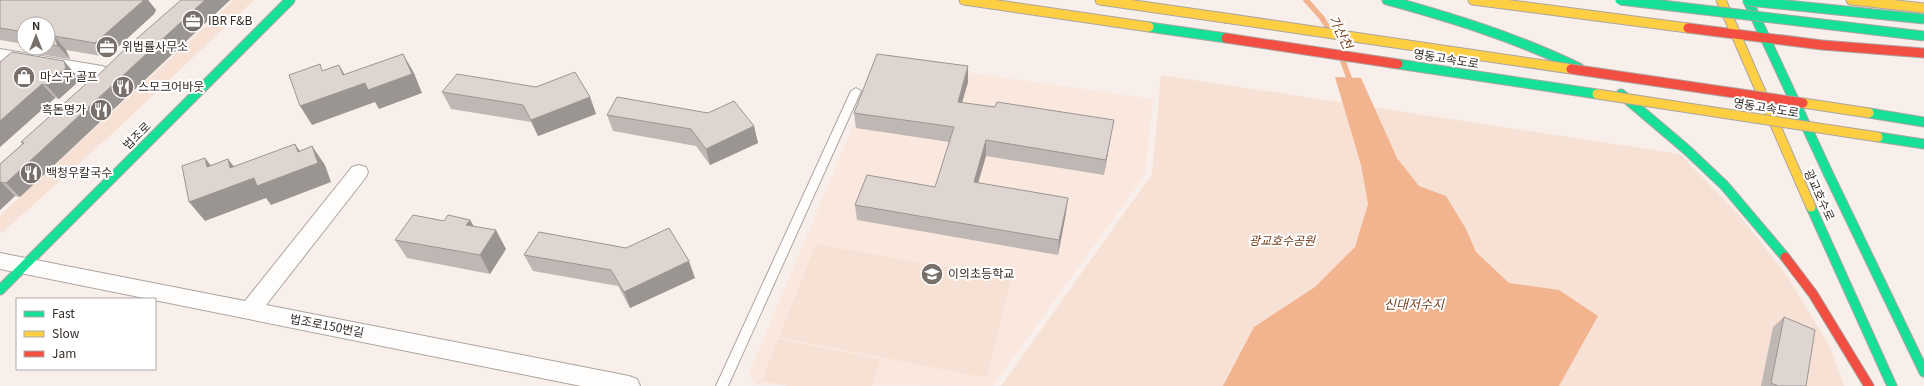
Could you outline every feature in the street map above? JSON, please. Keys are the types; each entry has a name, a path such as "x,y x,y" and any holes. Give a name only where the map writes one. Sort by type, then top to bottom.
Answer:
{"main road":[{"name":"법조로","path":"0,290 290,0"},
{"name":"영동고속도로","path":"964,0 1226,38 1924,144"},
{"name":"영동고속도로","path":"1100,0 1924,122"},
{"path":"1387,0 1486,28 1571,64 1607,84 1636,105 1724,185 1757,222 1813,294 1869,386"},
{"path":"1473,0 1671,25 1738,36 1822,45 1924,53"},
{"path":"1620,0 1924,36"},
{"name":"광교호수로","path":"1721,0 1738,36 1747,63 1892,386"},
{"path":"1742,0 1924,19"},
{"name":"광교호수로","path":"1748,0 1828,172 1924,372"},
{"path":"1851,0 1924,8"}],"street":[{"path":"0,68 6,56 108,67 85,87"},
{"path":"249,311 359,172"},
{"name":"법조로150번길","path":"0,261 629,386"}],"lane":[{"path":"722,386 856,91"}],"shaded area":[{"name":"이의초등학교","path":"881,60 1153,99 1145,175 993,386 756,385 749,373"}],"green space":[{"path":"234,0 254,0 115,131 3,232 0,233 0,215"},
{"name":"광교호수공원","path":"1161,75 1680,154 1741,217 1787,276 1830,347 1844,386 1001,386 1152,174"},
{"path":"816,244 1011,279 987,378 779,337"},
{"path":"778,339 881,359 872,386 788,386 762,381"}],"water":[{"name":"신대저수지","path":"1335,77 1361,78 1397,158 1419,186 1446,196 1466,229 1476,252 1509,283 1559,290 1598,316 1559,386 1223,386 1254,327 1315,287 1355,247 1368,204 1361,165"}],"building":[{"path":"0,0 144,0 95,43 56,36 56,16 16,16 16,31 0,28"},
{"path":"181,0 205,0 6,183 0,183 0,164 24,143 21,142 88,82 91,82 126,48"},
{"path":"12,52 16,53 16,56 35,56 64,61 66,68 46,85 42,84 0,121 0,62"},
{"path":"403,54 412,74 368,90 365,83 300,106 289,75 320,64 322,71 339,65 343,75"},
{"path":"877,54 968,66 958,102 995,107 997,102 1114,120 1106,160 986,140 974,182 1068,198 1059,240 855,205 867,175 935,187 954,127 854,113"},
{"path":"575,72 590,97 531,120 523,105 442,92 457,74 536,87"},
{"path":"617,97 708,113 734,101 754,126 706,149 691,129 607,115"},
{"path":"295,144 298,152 312,146 318,163 257,186 254,178 189,202 182,166 205,158 207,167 228,159 230,168"},
{"path":"413,215 444,221 448,215 470,220 466,225 496,230 480,255 395,240"},
{"path":"669,228 689,261 624,292 611,270 524,255 539,232 626,248"},
{"path":"1784,317 1815,330 1806,386 1778,386 1771,383"}],"waterway":[{"name":"가산천","path":"1306,0 1322,18 1328,28"},
{"name":"가산천","path":"1343,61 1349,78"}],"traffic: fast":[{"path":"0,290 290,0"},
{"path":"1387,0 1485,29 1533,47 1579,68"},
{"path":"1620,0 1924,36"},
{"path":"1748,1 1828,173 1924,372"},
{"path":"1748,1 1924,19"},
{"path":"1149,27 1226,38"},
{"path":"1398,64 1597,94"},
{"path":"1621,94 1661,127 1712,173 1748,211 1785,257"},
{"path":"1869,113 1924,122"},
{"path":"1878,137 1924,144"},
{"path":"1811,207 1892,386"}],"traffic: slow":[{"path":"964,0 1149,27"},
{"path":"1100,0 1225,18"},
{"path":"1473,0 1688,28"},
{"path":"1721,0 1738,36 1747,63 1811,207"},
{"path":"1851,0 1924,8"},
{"path":"1225,18 1571,69"},
{"path":"1597,94 1878,137"},
{"path":"1803,103 1869,113"}],"traffic: jam":[{"path":"1688,28 1822,45 1924,53"},
{"path":"1226,38 1398,64"},
{"path":"1571,69 1803,103"},
{"path":"1785,257 1813,294 1869,386"}],"place":[{"name":"IBR F&B","path":"193,21"},
{"name":"위법률사무소","path":"107,47"},
{"name":"마스구 골프","path":"24,77"},
{"name":"스모크어바웃","path":"123,87"},
{"name":"흑돈명가","path":"101,110"},
{"name":"백청우칼국수","path":"31,173"},
{"name":"이의초등학교","path":"932,274"}]}
